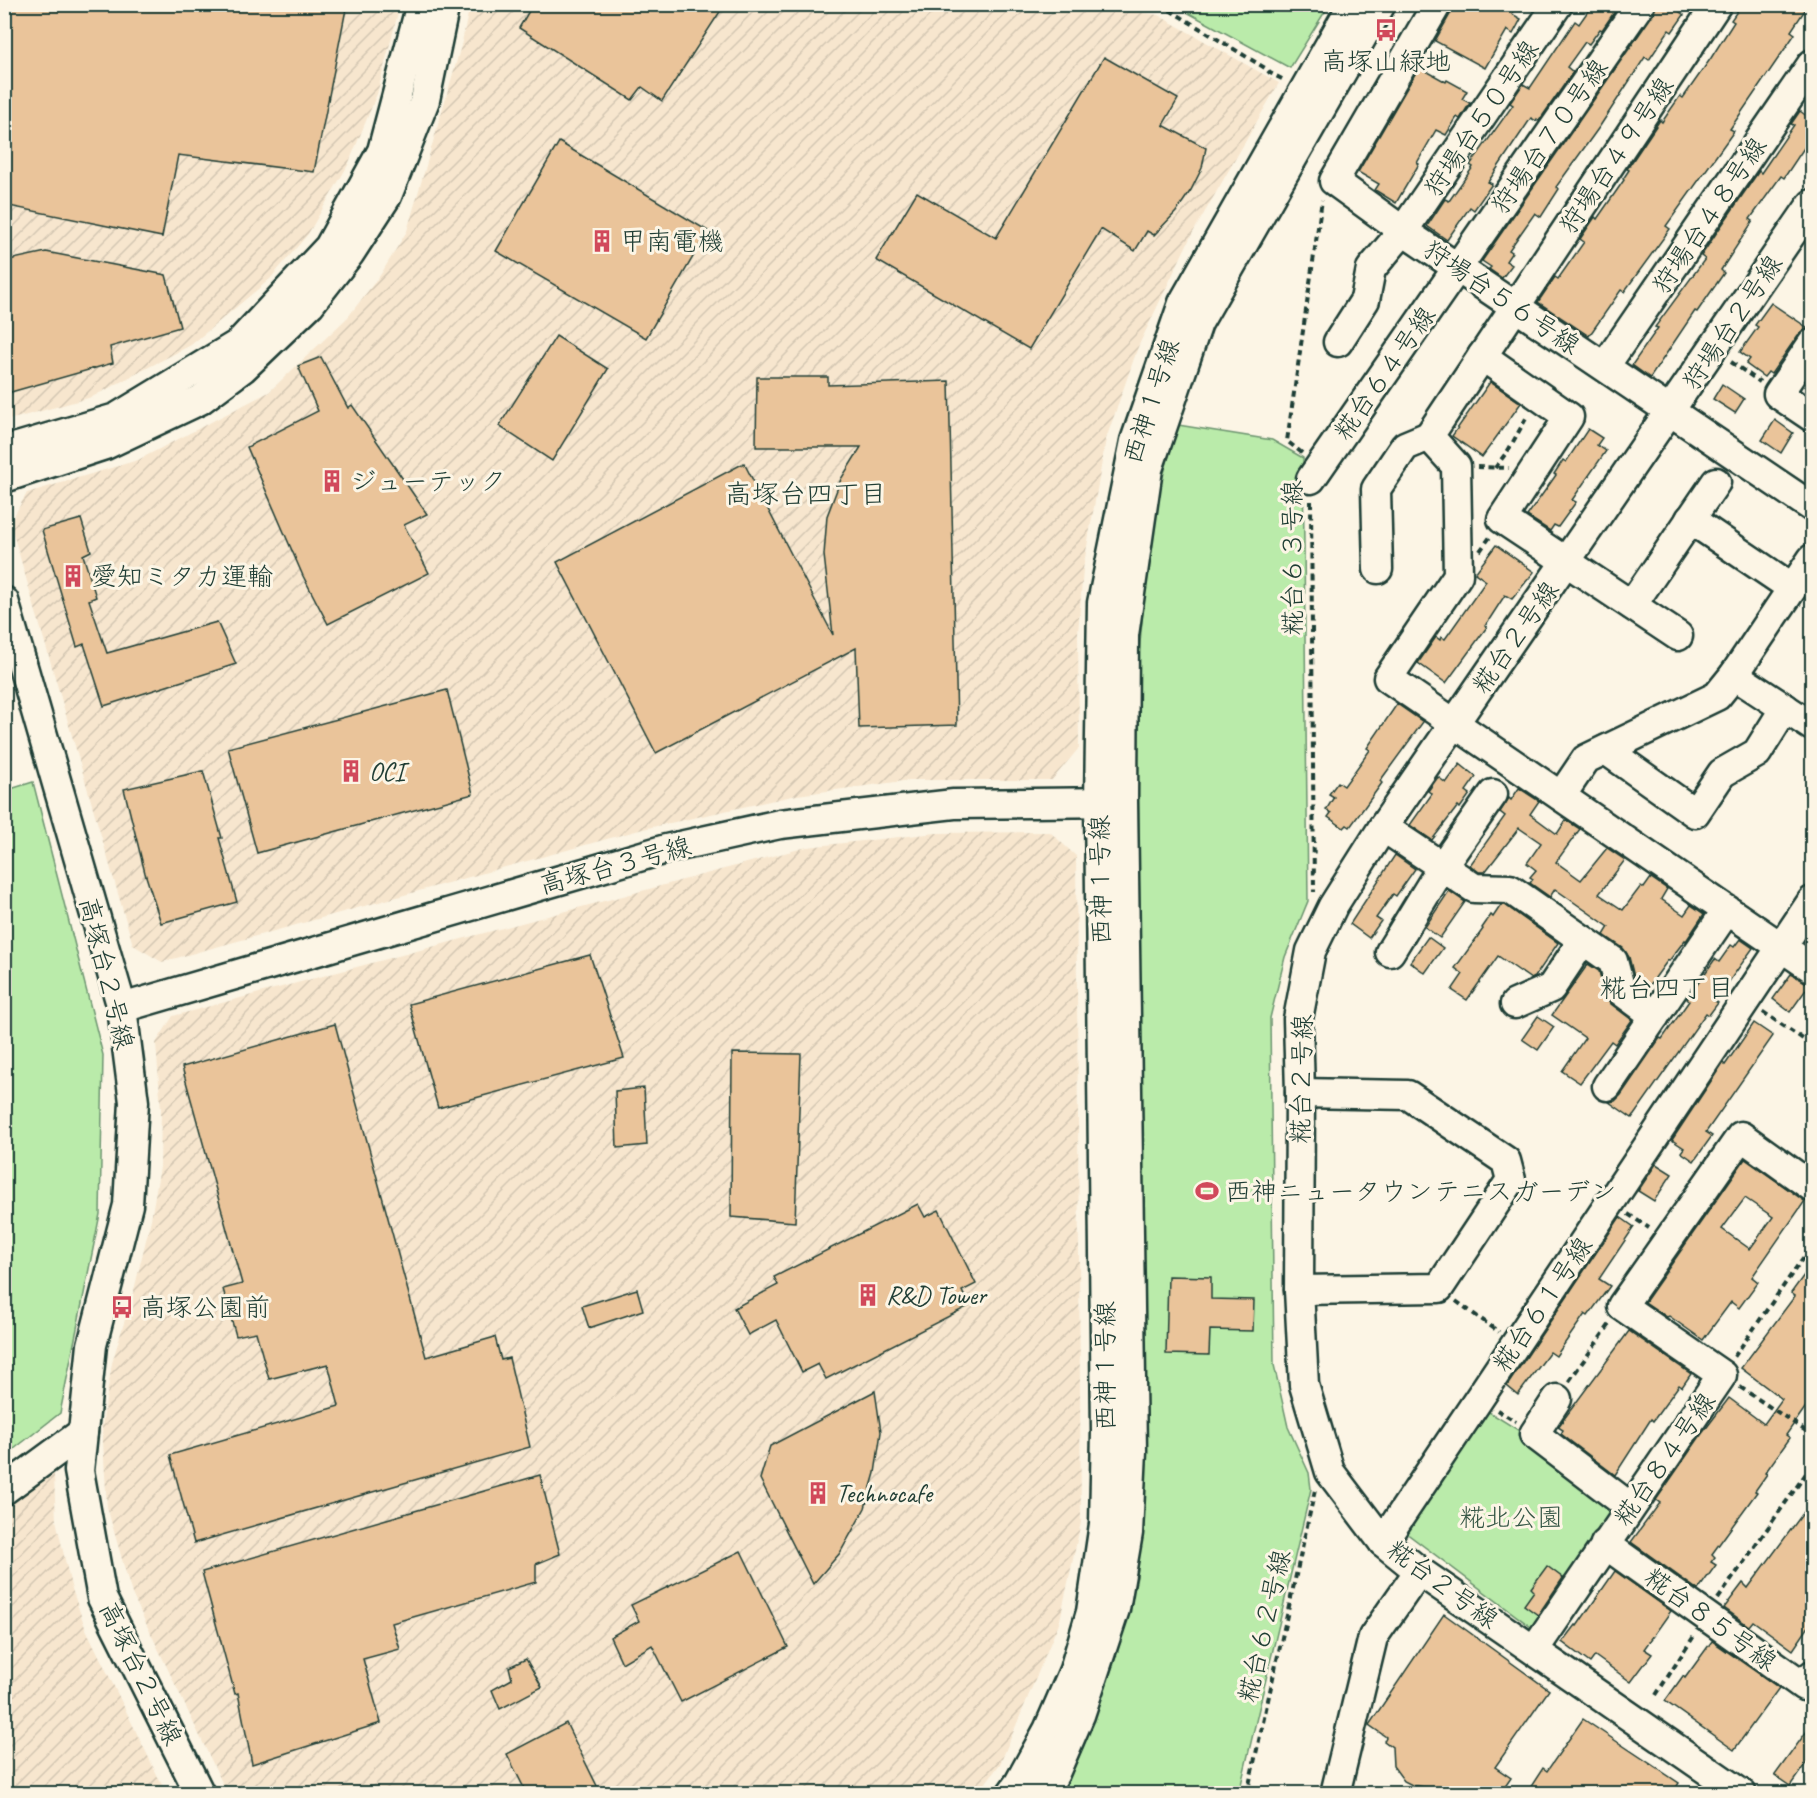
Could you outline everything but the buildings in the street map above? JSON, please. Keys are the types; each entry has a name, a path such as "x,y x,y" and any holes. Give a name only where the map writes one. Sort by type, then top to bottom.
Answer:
{"street":[{"path":"4,451 116,418 238,344 329,248 382,152 421,4"},
{"path":"4,478 105,445 200,400 243,368 310,304 350,253 387,196 425,100 445,4"},
{"name":"西神１号線","path":"1043,1794 1055,1773 1098,1663 1115,1609 1128,1533 1132,1451 1111,802 1102,603 1135,441 1183,303 1353,4"},
{"name":"西神１号線","path":"1011,1794 1048,1730 1074,1670 1091,1612 1104,1524 1111,802 1124,635 1148,469 1198,323 1381,4"},
{"path":"1334,181 1437,4"},
{"name":"狩場台５０号線","path":"1338,342 1365,300 1371,269 1403,231 1558,4"},
{"name":"狩場台７０号線","path":"1458,267 1640,4"},
{"name":"狩場台４９号線","path":"1429,436 1717,4"},
{"name":"狩場台４８号線","path":"1605,366 1812,64"},
{"name":"狩場台５６号線","path":"1334,181 1403,231 1812,507"},
{"name":"狩場台２号線","path":"1671,410 1812,204"},
{"name":"糀台６４号線","path":"1311,479 1458,267"},
{"path":"1812,344 1778,394 1812,417"},
{"path":"1482,357 1569,417 1502,519 1678,636"},
{"name":"糀台２号線","path":"1671,410 1383,827 1333,906 1311,951 1298,1020 1299,1290 1304,1385 1330,1472 1383,1542 1419,1571 1742,1794"},
{"path":"1378,569 1376,489 1405,446 1429,436 1456,466 1458,575 1389,678 1812,968"},
{"path":"1632,605 1716,482"},
{"path":"1690,519 1792,588"},
{"path":"1561,796 1586,759 1717,696 1734,675 1812,559"},
{"name":"高塚台２号線","path":"4,601 122,1008 134,1102 128,1205 92,1345 79,1471 102,1598 200,1794"},
{"path":"1734,675 1812,726"},
{"path":"1606,750 1695,813 1722,773 1757,753 1785,708"},
{"path":"1390,952 1443,867 1493,794"},
{"name":"高塚台３号線","path":"122,1008 666,849 780,824 954,804 1111,802"},
{"path":"1383,827 1474,888 1510,889 1613,961 1621,991 1655,1016"},
{"name":"糀台６１号線","path":"1383,1542 1812,901"},
{"path":"1607,1086 1727,910"},
{"path":"1515,1004 1551,988 1583,940"},
{"path":"1299,1290 1439,1288 1511,1180 1506,1161 1408,1095 1300,1094"},
{"path":"1622,1306 1740,1136 1812,1187"},
{"name":"糀台８４号線","path":"1534,1650 1722,1375 1622,1306"},
{"path":"1557,1399 1534,1434 1630,1507"},
{"path":"4,1490 83,1432"},
{"name":"糀台８５号線","path":"1605,1544 1804,1686 1812,1675"},
{"path":"1335,1794 1373,1637 1419,1571"}],"path":[{"path":"1140,4 1168,9 1270,73 1304,89"},
{"name":"糀台６３号線","path":"1333,906 1314,895 1311,460 1287,441 1322,199 1334,181"},
{"path":"1713,350 1778,394"},
{"path":"1495,468 1509,449 1539,397"},
{"path":"1456,466 1535,469"},
{"path":"1745,999 1812,1046"},
{"path":"1610,1203 1667,1240"},
{"path":"1812,1245 1722,1375 1812,1435"},
{"path":"1439,1288 1515,1344"},
{"path":"1557,1399 1622,1306"},
{"path":"1480,1398 1534,1434"},
{"path":"1656,1695 1707,1616 1812,1465"},
{"name":"糀台６２号線","path":"1247,1794 1315,1490 1330,1472"}],"shaded area":[{"path":"4,5 400,5 377,94 348,165 308,234 270,279 191,345 92,397 5,421"},
{"path":"470,5 1094,5 1158,15 1279,83 1191,236 1138,347 1106,439 1083,569 1078,633 1079,748 1052,780 911,780 797,795 643,829 162,962 133,945 10,523 27,493 138,460 269,392 348,317 381,274 407,231 461,46"},
{"path":"1050,832 1076,856 1081,1522 1060,1620 1000,1764 978,1793 227,1793 132,1594 107,1507 102,1426 112,1363 135,1286 151,1219 160,1167 161,1109 156,1043 173,1016 807,847 936,833"},
{"path":"53,1455 56,1520 71,1586 85,1627 166,1793 5,1793 4,1483"}],"green space":[{"path":"1174,5 1329,5 1290,68"},
{"name":"西神ニュータウンテニスガーデン","path":"1178,425 1272,440 1303,458 1308,901 1285,957 1270,1018 1274,1365 1288,1427 1309,1473 1311,1489 1239,1793 1062,1794 1084,1745 1116,1657 1137,1577 1146,1479 1137,678 1145,585 1157,497"},
{"path":"33,782 103,1055 100,1214 60,1413 5,1456 4,791"},
{"name":"糀北公園","path":"1481,1407 1531,1438 1621,1505 1535,1630 1401,1529"}],"place":[{"name":"高塚山緑地","path":"1386,30"},
{"name":"甲南電機","path":"602,241"},
{"name":"ジューテック","path":"332,481"},
{"name":"愛知ミタカ運輸","path":"73,576"},
{"name":"OCI","path":"351,771"},
{"name":"西神ニュータウンテニスガーデン","path":"1207,1191"},
{"name":"R&D Tower","path":"868,1295"},
{"name":"高塚公園前","path":"122,1307"},
{"name":"Technocafe","path":"818,1493"}],"district":[{"name":"高塚台四丁目","path":"806,494"},
{"name":"糀台四丁目","path":"1667,988"}]}
